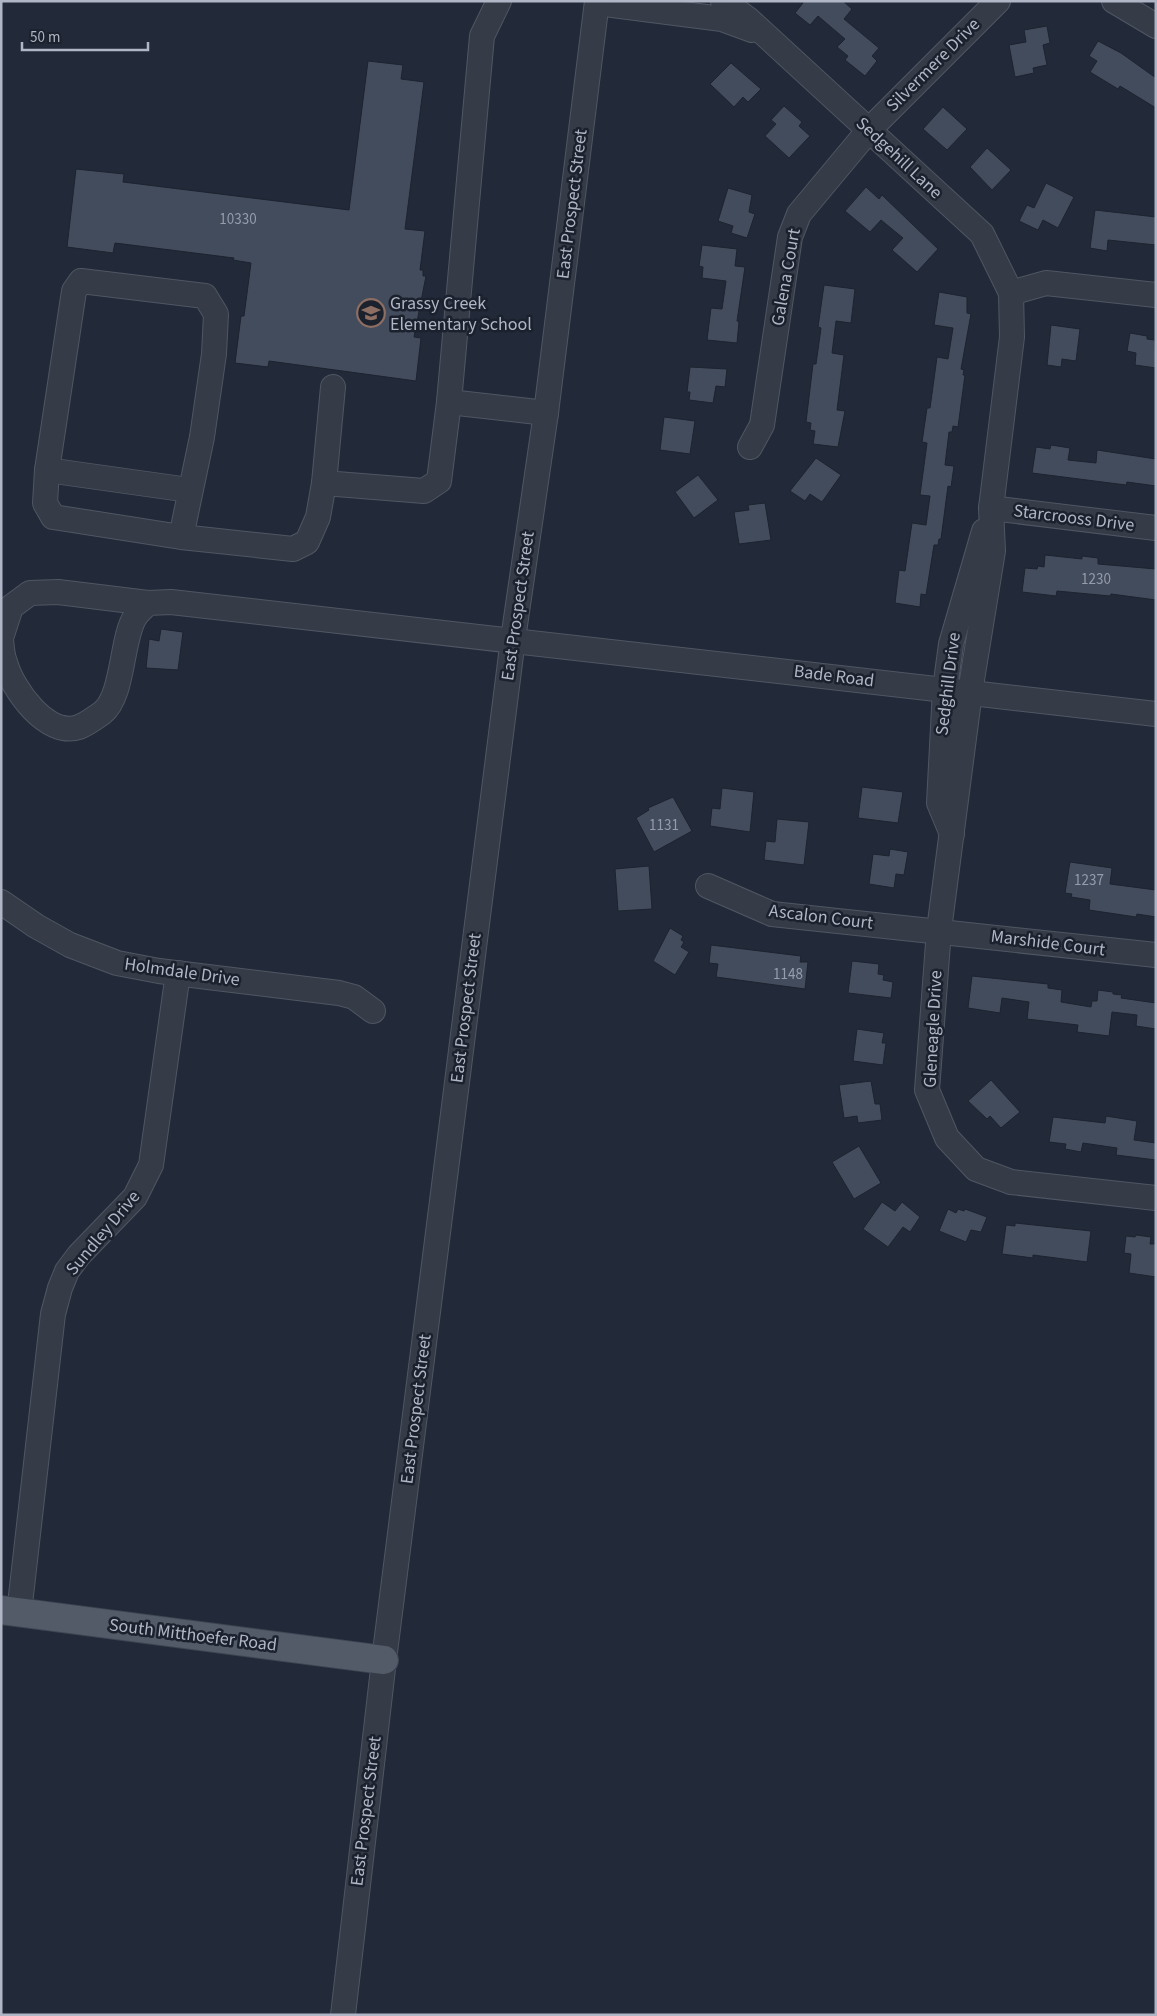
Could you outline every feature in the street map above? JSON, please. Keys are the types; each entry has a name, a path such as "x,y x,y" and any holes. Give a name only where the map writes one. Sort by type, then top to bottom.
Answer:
{"main road":[{"name":"South Mitthoefer Road","path":"10,1611 384,1660"}],"street":[{"path":"324,483 424,491 440,481 449,402 482,36 500,1"},
{"name":"Sedgehill Lane","path":"723,1 748,19 766,38 982,234 1012,293"},
{"name":"Silvermere Drive","path":"869,130 998,1"},
{"path":"1114,1 1156,26"},
{"name":"Sedgehill Lane","path":"597,2 722,19 748,28 766,38"},
{"name":"East Prospect Street","path":"343,2015 384,1660 513,639 546,413 597,2"},
{"name":"Galena Court","path":"750,447 762,425 790,237 799,214 869,130"},
{"path":"181,537 189,490 202,437 214,354 216,314 205,296 81,281 74,291 47,470 44,503 53,518 181,537 293,549 307,542 318,517 324,483 333,387"},
{"path":"1012,293 1046,283 1156,295"},
{"name":"Sedghill Drive","path":"939,930 970,692 993,551 991,508 1012,336 1012,293"},
{"path":"449,402 546,413"},
{"path":"47,470 189,490"},
{"name":"Sedghill Drive","path":"952,834 939,803 945,689 950,644 991,508"},
{"name":"Starcrooss Drive","path":"991,508 1156,528"},
{"name":"Bade Road","path":"1,639 11,607 30,593 58,592 148,603 171,602 432,632 513,639 1156,714"},
{"path":"1,639 5,664 31,707 50,723 60,727 78,728 104,712 117,687 134,618 148,603"},
{"name":"Ascalon Court","path":"708,886 772,914 939,930"},
{"name":"Holmdale Drive","path":"1,902 36,926 83,952 117,963 178,973 339,992 354,997 373,1011"},
{"name":"Marshide Court","path":"939,930 1156,955"},
{"name":"Gleneagle Drive","path":"939,930 927,1090 946,1138 976,1169 1011,1182 1156,1198"},
{"name":"Sundley Drive","path":"10,1611 53,1314 67,1271 79,1255 135,1197 151,1165 178,973"}],"building":[{"path":"801,1 843,1 852,9 844,19 879,48 872,56 877,61 865,76 845,60 848,56 837,47 845,39 818,16 810,25 795,13 803,3"},
{"path":"1047,26 1050,43 1043,45 1047,65 1033,68 1034,73 1015,77 1009,45 1026,42 1024,30"},
{"path":"1098,41 1121,53 1156,78 1156,108 1120,86 1118,89 1090,72 1097,61 1089,56"},
{"path":"368,61 403,65 401,79 424,82 405,229 425,231 420,270 423,270 423,276 426,276 414,337 421,338 416,381 269,361 268,367 235,363 241,316 244,316 251,263 233,260 234,258 115,243 113,253 67,247 76,169 124,174 123,182 349,210"},
{"path":"731,63 761,89 748,102 743,97 734,107 710,84"},
{"path":"784,106 802,122 799,126 810,136 789,158 765,136 776,124 771,120"},
{"path":"943,107 967,129 947,150 923,129"},
{"path":"987,148 1011,170 992,190 970,167"},
{"path":"1046,183 1074,197 1058,228 1043,220 1038,230 1019,221 1027,205 1034,208"},
{"path":"866,187 879,199 882,195 938,249 917,272 892,250 903,238 881,220 870,232 845,211"},
{"path":"728,188 752,195 749,212 755,214 747,238 731,233 733,226 718,221"},
{"path":"1095,210 1156,217 1156,245 1108,240 1107,251 1090,248"},
{"path":"702,245 737,249 735,266 745,267 737,321 739,322 737,343 707,340 711,308 722,309 726,281 702,278 703,267 699,266"},
{"path":"824,285 855,289 851,323 836,321 832,353 844,355 837,410 845,411 838,447 813,444 815,431 810,430 811,423 806,422 813,364 816,364 821,328 818,327"},
{"path":"939,292 967,297 967,313 971,314 961,369 964,370 963,375 965,375 958,427 953,426 952,432 949,432 945,465 954,466 951,487 948,486 941,539 939,539 938,545 934,545 926,595 921,594 920,607 895,603 899,570 905,571 912,523 926,525 930,496 920,495 927,443 922,442 927,408 930,408 937,357 948,359 953,328 934,325"},
{"path":"1051,325 1080,329 1076,361 1062,359 1061,367 1047,365"},
{"path":"1130,333 1147,336 1147,339 1155,340 1156,368 1135,365 1136,353 1127,351"},
{"path":"690,367 727,369 725,387 716,386 713,403 689,400 690,392 687,392"},
{"path":"664,417 695,421 690,454 660,450"},
{"path":"1051,445 1070,448 1068,460 1096,463 1097,450 1156,459 1156,486 1127,482 1126,485 1032,473 1036,447 1050,449"},
{"path":"816,458 841,475 822,502 810,494 805,501 790,491"},
{"path":"698,475 718,500 694,518 675,492"},
{"path":"765,503 771,540 739,544 734,512 749,510 748,505"},
{"path":"1045,555 1082,559 1082,556 1098,558 1098,564 1156,569 1156,600 1111,594 1110,596 1057,591 1056,596 1022,592 1025,568 1037,569 1038,566 1044,567"},
{"path":"161,629 183,632 178,670 146,668 149,639 159,641"},
{"path":"862,787 903,792 898,823 858,818"},
{"path":"722,788 754,792 750,832 710,826 712,808 720,809"},
{"path":"673,797 692,831 654,852 636,818 649,810 648,808"},
{"path":"777,819 809,822 804,865 764,860 766,841 775,842"},
{"path":"890,849 908,852 904,875 896,874 894,888 869,884 873,854 889,856"},
{"path":"1070,862 1112,868 1110,884 1156,890 1156,917 1137,914 1136,917 1089,910 1090,900 1071,897 1072,894 1065,893"},
{"path":"649,866 652,909 618,911 615,869"},
{"path":"670,928 683,936 681,940 684,942 681,947 689,952 675,975 653,961"},
{"path":"711,945 801,956 800,962 808,962 805,989 716,977 718,964 709,963"},
{"path":"852,961 879,964 878,974 884,975 883,980 893,982 891,998 848,993"},
{"path":"972,976 1048,984 1048,988 1062,990 1061,1002 1091,1007 1092,1001 1097,1001 1098,990 1122,995 1121,998 1156,1003 1156,1029 1136,1026 1137,1015 1112,1012 1109,1036 1077,1032 1078,1025 1027,1019 1029,1002 1002,998 1000,1013 968,1008"},
{"path":"857,1029 884,1033 882,1043 886,1043 883,1065 853,1061"},
{"path":"991,1080 1020,1112 1001,1128 990,1116 987,1119 968,1101"},
{"path":"871,1081 875,1104 880,1104 882,1120 858,1123 857,1116 844,1118 839,1085"},
{"path":"1106,1116 1137,1121 1134,1140 1156,1143 1156,1160 1116,1155 1117,1148 1083,1143 1081,1152 1065,1149 1066,1144 1049,1142 1053,1117 1105,1123"},
{"path":"859,1146 881,1183 854,1199 832,1162"},
{"path":"882,1202 895,1211 902,1202 920,1217 910,1232 903,1227 888,1247 863,1229"},
{"path":"948,1209 956,1213 958,1209 964,1211 965,1209 987,1217 981,1232 971,1230 966,1242 939,1231"},
{"path":"1015,1223 1091,1231 1087,1262 1033,1255 1033,1258 1002,1254 1006,1225 1015,1226"},
{"path":"1136,1235 1151,1237 1150,1244 1156,1244 1156,1277 1129,1273 1131,1254 1124,1253 1126,1236 1135,1237"}],"place":[{"name":"Grassy Creek Elementary School","path":"371,313"}]}
